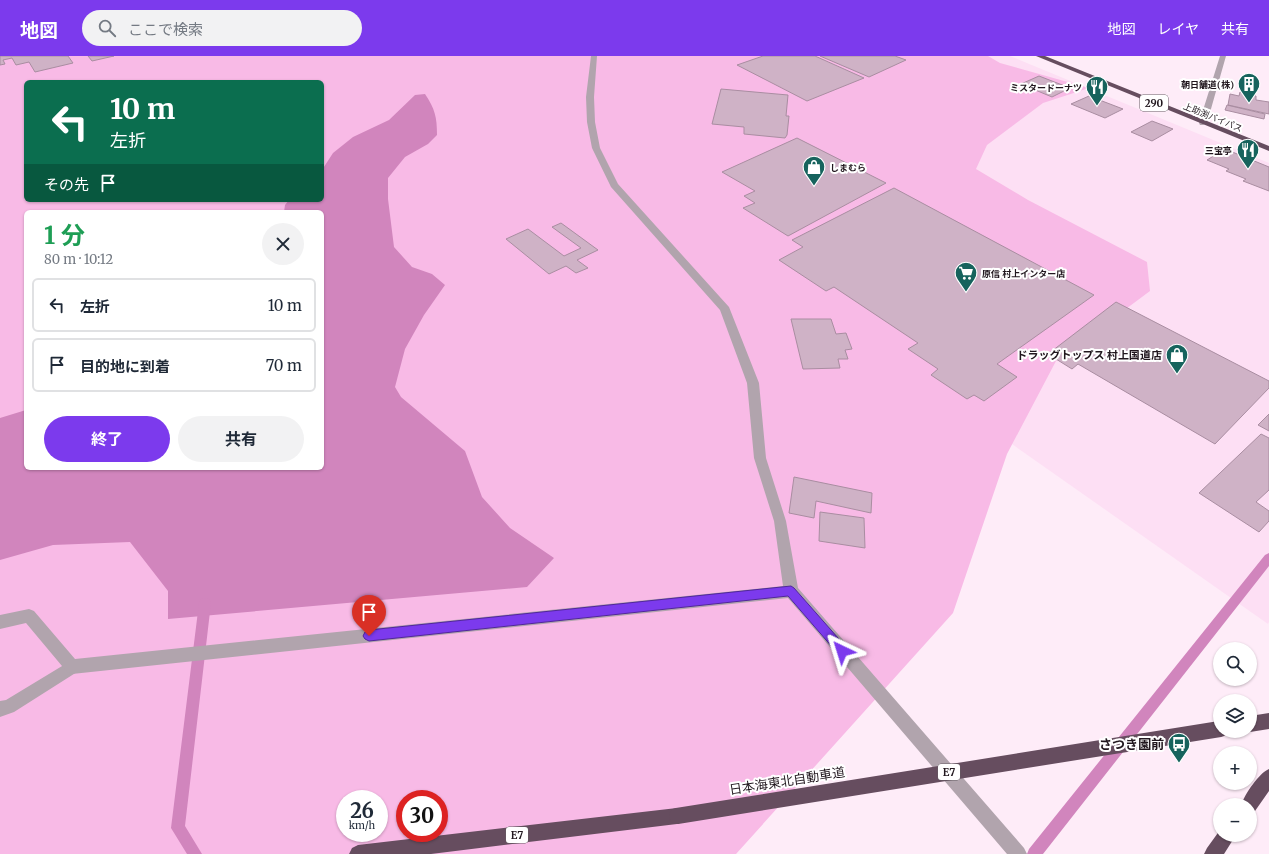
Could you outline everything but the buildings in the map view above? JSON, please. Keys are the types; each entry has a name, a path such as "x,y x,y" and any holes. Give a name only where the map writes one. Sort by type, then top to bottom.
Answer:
{"highway":[{"name":"上助渕バイパス","path":"1039,56 1269,149"},
{"path":"1257,723 1269,721"},
{"name":"日本海東北自動車道","path":"358,854 677,816 1213,730"},
{"path":"1254,798 1269,778"},
{"path":"1213,854 1222,842"}],"street":[{"path":"594,56 590,96 591,122 596,148 614,185 725,309 753,383 760,458 780,521 791,591 1018,854"},
{"path":"1203,123 1223,56"},
{"path":"0,709 10,707 72,667 791,591"},
{"path":"0,622 29,616 72,667"}],"shaded area":[{"path":"0,56 988,56 1000,63 1089,88 1043,103 987,145 976,169 1028,200 1147,262 1150,291 1056,361 1007,454 953,613 736,854 0,854"},
{"path":"749,56 1010,56 1269,163 1268,624 683,213"},
{"path":"425,94 431,104 437,123 437,135 428,144 405,157 388,178 388,199 394,247 412,267 432,274 445,285 424,315 405,349 395,387 401,397 465,451 482,497 510,528 554,558 527,587 168,619 168,591 130,542 53,545 0,560 0,418 24,411 24,470 324,470 324,210 284,210 285,205 287,202 324,202 324,167 333,153 353,137 389,120 415,95"}],"waterway":[{"path":"1034,854 1269,558"},
{"path":"195,854 178,828 205,603"}],"place":[{"name":"朝日舗道(株)","path":"1249,104"},
{"name":"ミスタードーナツ","path":"1097,106"},
{"name":"三宝亭","path":"1248,170"},
{"name":"しまむら","path":"814,186"},
{"name":"原信 村上インター店","path":"966,292"},
{"name":"ドラッグトップス 村上国道店","path":"1177,374"},
{"name":"さつき園前","path":"1179,764"}],"route":[{"path":"369,636 791,591 842,651"}]}
